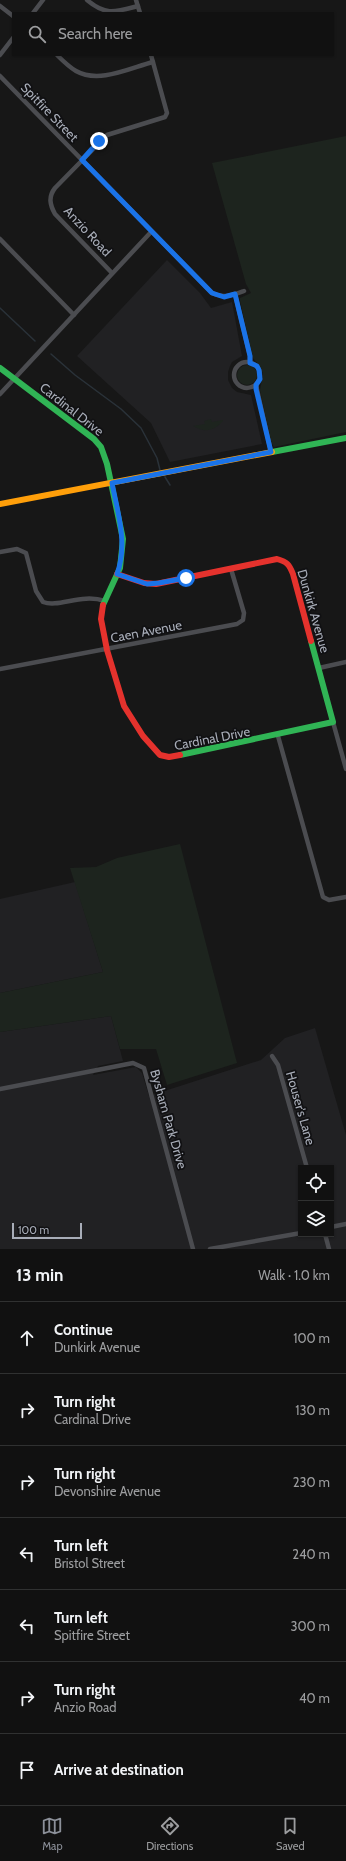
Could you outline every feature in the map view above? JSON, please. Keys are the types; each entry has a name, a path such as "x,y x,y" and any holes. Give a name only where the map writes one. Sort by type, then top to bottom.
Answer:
{"street":[{"path":"33,12 43,0"},
{"path":"87,0 98,8 107,12 115,12 138,6"},
{"path":"136,0 140,12"},
{"path":"0,6 12,15"},
{"path":"0,55 12,39"},
{"path":"58,56 75,71 93,76 102,76 153,62"},
{"name":"Anzio Road","path":"112,273 56,214 51,205 52,191 103,137 110,133 165,117 167,113 151,56"},
{"name":"Spitfire Street","path":"0,76 212,293 224,297 244,291"},
{"path":"0,394 151,232"},
{"path":"0,239 74,315"},
{"path":"235,294 250,356 250,363"},
{"path":"250,363 257,366 260,379 256,385 249,388 244,388 237,383 235,379 236,370 238,366 242,364 250,363"},
{"name":"Cardinal Drive","path":"0,368 97,441 104,452 112,483 123,539 122,555 117,574 105,601 101,619 107,650 124,706 143,736 160,755 169,758 278,736 334,722"},
{"path":"256,385 271,452"},
{"path":"0,504 346,438"},
{"path":"0,552 17,549 26,553 36,591 43,602 51,603 89,598 105,601"},
{"name":"Dunkirk Avenue","path":"117,574 144,583 153,584 277,560 285,561 289,564 301,599 319,668 346,662"},
{"name":"Caen Avenue","path":"0,668 107,650 240,623 243,620 244,613 231,569"},
{"path":"319,668 346,769"},
{"path":"278,736 323,897 329,900 346,897"},
{"name":"Houser's Lane","path":"272,1056 278,1065 306,1165"},
{"name":"Bysham Park Drive","path":"0,1089 133,1063 144,1068 193,1249"},
{"path":"334,1226 346,1224"},
{"path":"210,1249 298,1233"},
{"path":"326,1237 329,1249"}],"shaded area":[{"path":"346,136 346,432 274,447 271,441 260,390 263,374 261,368 253,358 240,301 240,298 251,293 246,284 212,163"},
{"path":"167,260 200,293 211,308 232,302 242,356 232,362 228,372 228,380 232,388 237,392 251,395 262,444 170,462 151,423 77,356"},
{"path":"247,365 254,368 257,375 254,382 247,385 240,382 237,375 240,368"},
{"path":"211,419 212,422 223,421 213,429 209,430 201,430 193,426 205,424 204,421"},
{"path":"180,844 237,1063 167,1085 156,1049 120,1049 111,1016 0,1032 0,993 103,972 70,868 96,867 117,858"},
{"path":"75,882 103,972 0,993 0,899"},
{"path":"111,1016 123,1061 98,1066 93,1075 136,1067 142,1073 149,1096 261,1060 285,1038 315,1028 346,1135 346,1249 0,1249 0,1032"}],"waterway":[{"path":"0,308 35,341"},
{"path":"51,354 75,375 121,409 141,428 157,458 160,470"},
{"path":"165,477 170,485"}],"traffic: fast":[{"path":"0,368 94,439 101,447 107,464 123,539 120,568 103,605"},
{"path":"272,452 346,438"},
{"path":"180,755 333,722 311,641"}],"traffic: slow":[{"path":"0,504 272,452"}],"traffic: jam":[{"path":"117,574 144,583 156,584 277,559 280,560 287,564 293,574 311,641"},
{"path":"103,605 101,619 107,650 124,706 143,736 160,755 169,757 180,755"}],"route":[{"path":"99,141 82,160 207,289 218,296 224,297 235,294 250,356 250,363 257,366 260,374 260,379 256,385 256,389 271,452 112,483 123,539 120,568 117,574 147,584 186,578"}]}
